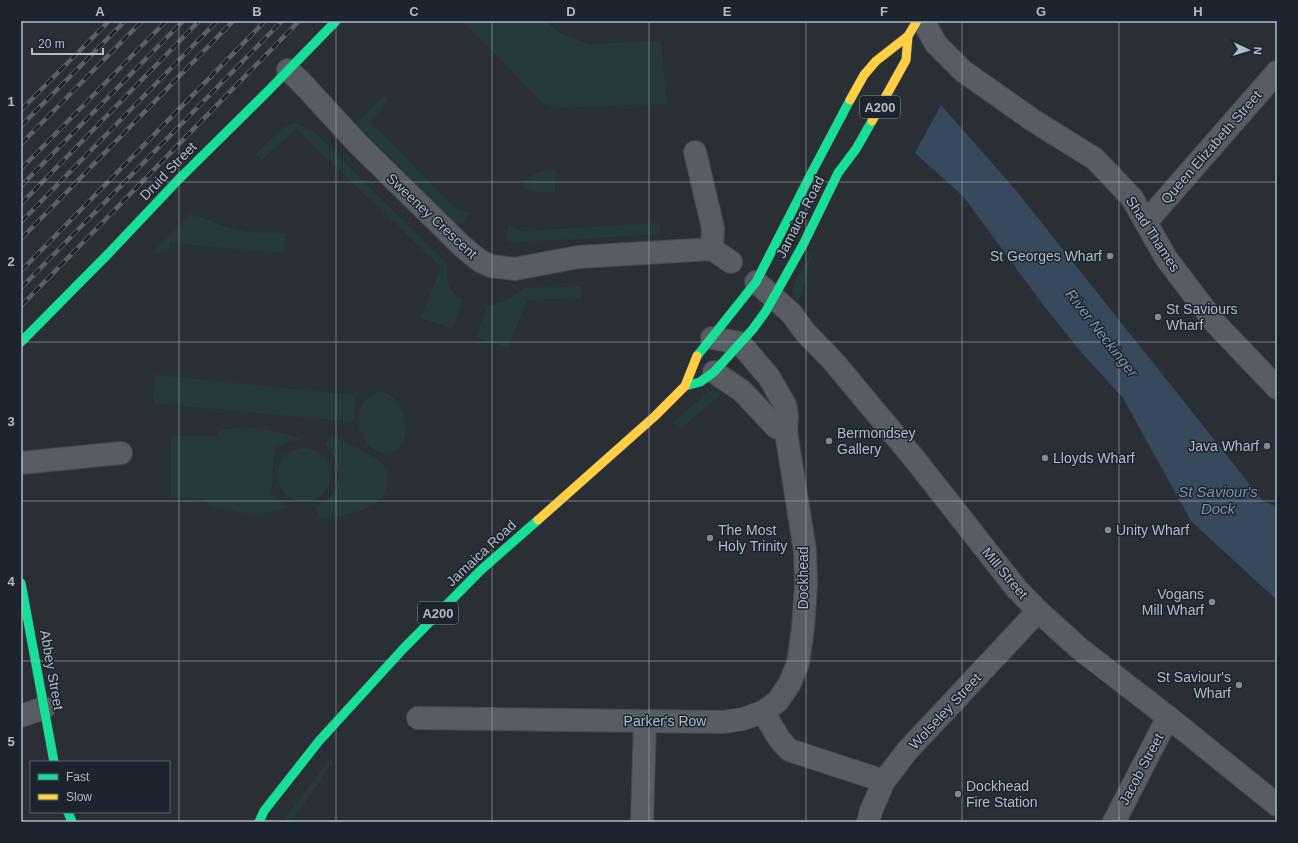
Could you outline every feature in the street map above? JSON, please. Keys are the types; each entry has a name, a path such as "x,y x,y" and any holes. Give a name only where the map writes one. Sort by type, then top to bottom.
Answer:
{"main road":[{"name":"Druid Street","path":"21,342 109,253 179,179 336,21"},
{"name":"Jamaica Road","path":"685,386 700,382 714,372 753,329 774,298 804,243 838,173 856,149 902,69 917,21"},
{"name":"Jamaica Road","path":"259,822 264,811 319,741 414,637 481,570 655,416 685,386 696,357 756,282 812,172 864,75 876,60 916,28"},
{"name":"Abbey Street","path":"21,583 54,761"},
{"name":"Jamaica Road","path":"250,818 264,811"}],"street":[{"name":"Shad Thames","path":"916,28 936,44 963,71 1034,121 1095,159 1132,198 1166,258 1216,324 1277,388"},
{"name":"Sweeney Crescent","path":"288,70 358,144 458,242 480,261 491,266 516,269 578,257 712,249"},
{"name":"Queen Elizabeth Street","path":"1146,222 1277,72"},
{"path":"695,152 713,228 712,249 730,262"},
{"path":"756,282 774,298"},
{"name":"Mill Street","path":"774,298 791,312 805,332 833,361 912,457 1016,588 1038,611 1080,649 1168,717 1277,805"},
{"path":"712,338 740,343"},
{"name":"Dockhead","path":"740,343 769,377 785,405 787,416 786,432 805,551 806,584 803,628 798,663 790,684 778,701 763,712"},
{"path":"714,372 736,387 749,398 776,427 786,432"},
{"path":"21,464 121,453"},
{"name":"Wolseley Street","path":"868,822 871,811 884,781 907,751 1038,611"},
{"path":"21,716 44,708"},
{"path":"763,712 788,750 884,781"},
{"name":"Parker's Row","path":"418,718 723,722 743,719 763,712"},
{"name":"Jacob Street","path":"1114,822 1168,717"},
{"path":"642,822 645,721"}],"shaded area":[{"path":"462,21 546,21 559,33 589,44 661,41 667,104 556,108 542,102"},
{"path":"384,95 389,100 370,122 454,207 469,213 465,223 460,224 454,221 357,124"},
{"path":"293,123 299,124 314,132 446,263 447,280 449,286 463,301 453,329 421,318 441,267 296,129 262,160 256,154 284,127"},
{"path":"555,169 555,192 532,192 522,188 532,176 539,172"},
{"path":"191,214 246,232 286,233 284,253 170,243 168,253 153,252"},
{"path":"660,223 661,234 509,243 506,236 509,226 523,231"},
{"path":"811,253 813,253 802,293 797,303 793,292 793,287"},
{"path":"581,286 582,298 527,300 508,348 476,337 488,306 507,300 523,288"},
{"path":"155,375 355,395 354,422 153,403"},
{"path":"715,390 721,394 680,429 674,422 708,392"},
{"path":"381,391 391,396 399,404 406,425 402,444 396,451 388,453 379,452 366,443 359,428 360,411 363,403 369,397"},
{"path":"245,427 265,429 301,438 301,440 290,441 275,449 271,494 290,508 259,514 242,513 213,507 202,498 171,497 171,435 217,436 219,430"},
{"path":"330,435 360,449 382,463 387,468 388,473 387,489 381,498 363,509 341,516 320,518 314,508 331,496 336,488 338,480 336,463 332,454 325,445"},
{"path":"304,448 314,450 323,456 329,465 331,475 329,485 323,494 314,500 304,502 294,500 285,494 279,485 277,475 279,465 285,456 294,450"},
{"path":"330,759 333,762 296,815 290,822 282,822"}],"water":[{"name":"St Saviour's Dock","path":"941,105 1014,188 1263,501 1277,507 1277,600 1191,521 1123,398 1082,353 1044,306 963,196 915,153"}],"railway":[{"path":"21,110 109,21"},
{"path":"21,126 125,21"},
{"path":"21,144 142,21"},
{"path":"21,169 166,21"},
{"path":"21,186 183,21"},
{"path":"21,204 199,21"},
{"path":"21,222 217,21"},
{"path":"21,239 233,21"},
{"path":"21,271 265,21"},
{"path":"21,288 282,21"},
{"path":"21,306 299,21"}],"traffic: fast":[{"path":"21,342 109,253 179,179 336,21"},
{"path":"697,356 756,282 850,100"},
{"path":"685,386 700,382 714,372 753,329 766,311 804,243 838,173 856,149 872,121"},
{"path":"259,822 264,811 319,741 403,649 481,570 538,520"},
{"path":"21,583 54,761"},
{"path":"68,813 72,822"}],"traffic: slow":[{"path":"850,100 864,75 876,61 908,36 917,21"},
{"path":"872,121 906,60 908,36"},
{"path":"538,520 655,416 685,386 697,356"}],"place":[{"name":"St Georges Wharf","path":"1110,256"},
{"name":"St Saviours Wharf","path":"1158,317"},
{"name":"Bermondsey Gallery","path":"829,441"},
{"name":"Java Wharf","path":"1267,446"},
{"name":"Lloyds Wharf","path":"1045,458"},
{"name":"Unity Wharf","path":"1108,530"},
{"name":"The Most Holy Trinity","path":"710,538"},
{"name":"Vogans Mill Wharf","path":"1212,602"},
{"name":"St Saviour's Wharf","path":"1239,685"},
{"name":"Dockhead Fire Station","path":"958,794"}],"water label":[{"name":"River Neckinger","path":"1102,333"}]}
